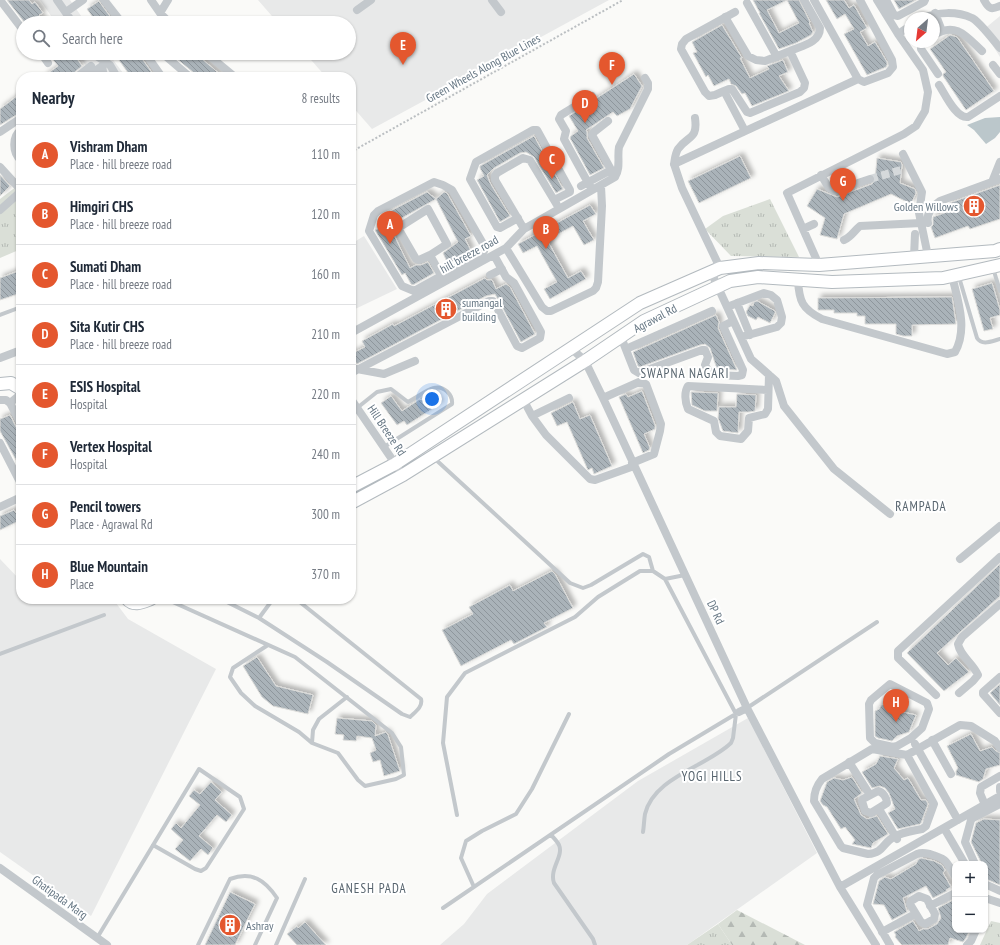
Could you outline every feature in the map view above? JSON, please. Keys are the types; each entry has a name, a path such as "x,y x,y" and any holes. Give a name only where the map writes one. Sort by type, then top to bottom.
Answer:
{"street":[{"path":"0,0 16,21"},
{"path":"57,0 69,16"},
{"path":"66,12 83,0"},
{"path":"151,0 163,16"},
{"path":"160,13 168,0"},
{"path":"357,10 371,0"},
{"path":"492,0 501,12"},
{"path":"725,17 748,56 756,60 765,61 817,40 820,34 820,28 804,0"},
{"path":"814,0 858,79 864,82 888,73 893,67 892,60 860,0"},
{"path":"819,264 786,193 904,134 925,119 928,92 923,70 877,0"},
{"path":"886,0 896,16 924,2 925,0"},
{"path":"984,0 990,9 1000,6"},
{"path":"777,57 749,1 725,17 686,39 682,44 681,49 705,92 709,96 732,89 746,110 750,112 800,92 804,88 804,83 790,51"},
{"path":"108,2 117,16"},
{"path":"940,14 958,14 973,18 1000,48"},
{"path":"940,32 953,29 960,31 982,51"},
{"path":"898,34 904,30"},
{"path":"921,48 938,74"},
{"path":"83,72 96,60"},
{"path":"90,72 96,60"},
{"path":"97,60 102,72"},
{"path":"98,60 106,72"},
{"path":"99,60 110,65 114,72"},
{"path":"151,60 159,72"},
{"path":"170,60 184,72"},
{"path":"214,60 229,72"},
{"path":"993,65 1000,74"},
{"path":"608,121 592,135 614,177 618,172 619,146 648,89 646,78"},
{"path":"674,164 858,79"},
{"path":"939,85 958,115 964,118 968,117 1000,96"},
{"path":"724,91 745,131"},
{"path":"592,96 559,116 559,119 566,131 564,140 585,184 592,190"},
{"path":"695,118 696,128 694,133 679,148 676,153 674,164 682,188 716,270 718,286 750,359 776,381 784,406 834,469 890,514"},
{"path":"0,132 16,121"},
{"path":"518,218 500,228 497,227 470,179 476,162 534,130 537,130 570,190 570,192 554,200"},
{"path":"16,140 14,147 16,154"},
{"path":"903,154 907,168 922,192 919,213 924,224 928,256"},
{"path":"524,229 495,180 497,173 523,158 530,160 559,209"},
{"path":"924,224 932,206 940,201 996,181 1000,162"},
{"path":"0,167 16,185"},
{"path":"585,184 611,170"},
{"path":"820,175 829,188 834,191 870,179"},
{"name":"hill breeze road","path":"356,329 443,279 506,248 524,229 601,186 614,177"},
{"path":"434,182 452,190 485,247 484,251 479,255 443,279 414,291 402,286 369,231 374,215 378,211 434,182"},
{"path":"506,248 542,308 547,311 551,311 593,291 598,282 602,206 601,186"},
{"path":"0,210 16,196"},
{"path":"428,209 447,244 430,255 419,260 416,259 398,228 428,209"},
{"path":"803,229 814,224"},
{"path":"844,240 850,237 860,226 924,224"},
{"path":"914,257 915,234"},
{"name":"Agrawal Rd","path":"356,484 395,464 640,303 716,270 759,263 819,264 995,251 1000,249"},
{"path":"430,255 443,279"},
{"path":"356,370 490,301 493,301 495,304 517,346 522,348 540,338 541,332 514,283 506,277 494,255"},
{"name":"Agrawal Rd","path":"356,500 403,475 432,457 585,361 644,321 730,281 758,277 832,282 943,278 996,266"},
{"path":"490,275 502,269"},
{"path":"798,280 799,296 805,307 818,317 948,354 955,352 960,343 962,320 955,276"},
{"path":"727,307 764,293 771,295 777,300 782,317 781,323 777,327 741,337"},
{"path":"737,303 750,334"},
{"path":"626,349 712,311"},
{"path":"620,337 634,370 639,373 705,350 708,358 705,365 710,373 714,375 738,376 742,375 743,370 723,326 733,321"},
{"name":"DP Rd","path":"571,348 585,361 747,708 840,887 876,945"},
{"path":"0,358 16,352"},
{"path":"356,371 384,374 415,361"},
{"path":"768,390 688,386 686,389 685,404 688,409 714,421 716,432 720,436 741,439 748,431 749,418 765,414 768,409 769,375"},
{"path":"523,399 532,416 546,435 590,480 595,480 654,454 660,431 659,417 646,384 639,382 603,398"},
{"path":"0,384 12,384 16,386"},
{"path":"10,403 16,398"},
{"path":"532,416 569,398"},
{"path":"0,400 6,400 10,403 16,414"},
{"name":"Hill Breeze Rd","path":"357,408 403,475"},
{"path":"0,443 16,474"},
{"path":"0,507 16,499"},
{"path":"960,559 1000,526"},
{"path":"936,695 898,658 898,651 1000,556"},
{"path":"959,693 978,675 976,669 959,649 958,644 962,637 1000,604"},
{"path":"1000,677 983,694 1000,713"},
{"path":"890,684 927,703 929,709 924,725 912,738 893,747 875,743 870,738 869,704 871,700 890,684"},
{"path":"737,713 747,708"},
{"path":"907,755 933,800 934,806 926,826 922,829 890,839 882,849 872,854 843,848 814,801 819,782 822,779 872,749 907,755 960,725 971,726 995,741 1000,748"},
{"path":"912,738 958,820"},
{"path":"932,740 951,774"},
{"path":"849,762 870,795"},
{"path":"985,805 980,793 981,787 1000,776"},
{"path":"878,791 882,792 887,803 871,813 866,811 861,803 870,795 878,791"},
{"path":"840,887 1000,796"},
{"path":"974,861 965,842 971,820 1000,804"},
{"path":"879,809 897,838"},
{"path":"944,828 963,861"},
{"path":"890,945 867,905 874,878 917,854 924,853 942,858 947,862 952,871"},
{"name":"Ghatipada Marg","path":"0,868 107,945"},
{"path":"988,885 1000,891"},
{"path":"930,906 952,895"},
{"path":"919,896 927,899 935,914 935,918 925,924 921,922 915,914 910,904 911,901 919,896"},
{"path":"988,899 1000,904"},
{"path":"882,932 915,914"},
{"path":"967,945 971,941 975,933"}],"lane":[{"path":"996,266 1000,291"},
{"path":"955,276 979,342 983,343 1000,339"},
{"path":"0,315 16,309"},
{"path":"357,408 377,392 392,389 408,402 434,388 441,388 448,392 452,400 452,404 384,448"},
{"path":"432,457 570,583 583,588 591,585 643,554 650,558 653,571"},
{"path":"458,815 443,743 447,697 465,673 575,617 598,597 640,571 653,571 665,579 737,713 731,743 702,763 664,785 651,801 645,813 643,832"},
{"path":"665,579 685,575"},
{"path":"177,604 295,657 392,733 401,747 404,775 396,779 365,786 358,780 338,753 312,743 299,732 256,706 241,693 230,676 232,668 268,645"},
{"path":"231,604 259,618 327,662 402,714 410,717 420,708 422,703 421,699 302,604"},
{"path":"259,618 269,604"},
{"path":"0,654 104,615"},
{"path":"747,708 877,622"},
{"path":"312,743 313,730 319,719 347,697"},
{"path":"442,908 669,754 737,713"},
{"path":"474,887 461,858 466,841 516,814 532,789 569,714"},
{"path":"97,938 152,845 199,769 240,797 243,802 244,809 206,868 201,871 195,870 152,845"},
{"path":"551,834 559,845 560,850 552,873 554,883 593,939 595,945"},
{"path":"198,945 230,879 239,876 252,876 268,886 277,898 255,945"},
{"path":"276,945 305,879"}],"path":[{"name":"Green Wheels Along Blue Lines","path":"356,149 623,0"}],"shaded area":[{"path":"40,0 70,0 81,16 51,16"},
{"path":"258,0 609,0 372,129 356,111 356,72 322,72 311,60 356,60 356,16 272,16"},
{"path":"1000,16 1000,57 983,30"},
{"path":"82,60 113,60 122,72 90,72"},
{"path":"1000,117 1000,132 995,138 986,144 974,130 967,125 985,118"},
{"path":"364,236 397,289 356,309 356,241"},
{"path":"0,559 16,576 16,604 117,604 128,619 216,669 91,916 0,852"},
{"path":"748,718 817,853 687,945 440,945 464,924 487,894 638,781"}],"green space":[{"path":"16,187 16,251 0,258 0,199"},
{"path":"770,199 799,257 731,256 705,229 723,216"},
{"path":"737,910 805,945 732,945 718,924"},
{"path":"991,921 1000,923 1000,945 980,945 986,933 988,933 988,928"},
{"path":"718,924 732,945 687,945"}],"building":[{"path":"7,0 29,0 32,4 35,2 43,13 39,15 40,16 20,16"},
{"path":"753,0 787,0 799,0 810,22 809,23 813,32 811,35 796,43 779,49","holes":["787,0 799,23 779,33 767,10"]},
{"path":"826,0 844,0 849,8 854,5 867,28 860,32 868,46 875,42 887,62 886,67 867,75 844,34 854,29 845,14 837,19"},
{"path":"894,0 916,0 899,9"},
{"path":"99,1 110,16 92,16 87,9"},
{"path":"722,25 742,58 740,58 750,78 769,69 767,66 783,60 788,72 779,76 789,91 752,106 745,93 742,94 736,86 731,84 729,79 714,86 708,75 706,77 693,53 697,52 692,42"},
{"path":"950,35 957,37 994,91 966,110 943,76 946,72 930,49 940,48 940,42"},
{"path":"53,60 78,60 82,66 75,72 50,72 58,66"},
{"path":"119,60 143,60 151,72 127,72"},
{"path":"178,60 203,60 217,72 193,72"},
{"path":"634,74 642,86 630,109 617,116 613,112 586,130 587,138 604,168 590,175 570,138 578,131 569,116"},
{"path":"16,97 16,115 0,125 0,109"},
{"path":"534,136 563,189 556,193 534,157 526,152 520,153 494,168 487,175 490,183 510,216 500,222 477,180 484,176 480,166"},
{"path":"740,156 751,178 699,203 688,181"},
{"path":"877,158 901,162 900,183 915,189 916,193 911,204 891,194 844,214 837,239 820,235 825,218 807,206 817,189 837,197 872,184 875,180"},
{"path":"0,175 10,186 0,196"},
{"name":"Golden Willows","path":"1000,185 1000,219 970,229 968,226 935,238 931,227 933,225 933,217 950,211 947,204"},
{"path":"427,192 436,199 389,225 381,216"},
{"path":"444,192 447,193 471,236 465,239 471,251 448,264 443,253 458,242 436,199"},
{"path":"590,205 596,214 583,221 594,240 584,245 573,226 547,240 568,278 581,271 586,279 550,299 544,289 557,282 537,246 523,253 518,244"},
{"path":"389,225 410,268 428,262 434,273 413,285 405,273 402,275 375,230"},
{"path":"16,272 16,295 0,300 0,278"},
{"name":"sumangal building","path":"485,278 487,280 492,280 496,289 506,284 510,287 535,334 521,342 495,294 486,296 357,364 356,352 365,347 362,341 393,324 394,326"},
{"path":"992,283 1000,310 1000,315 990,318 993,329 984,331 972,289"},
{"path":"952,297 956,324 912,325 912,336 896,334 896,324 865,324 865,316 857,316 857,313 834,313 834,310 818,310 818,298"},
{"path":"757,301 775,311 770,323 758,317 756,320 748,316 746,312 750,305 753,306 754,302"},
{"path":"716,315 719,322 718,328 737,370 717,369 710,348 705,344 640,367 638,366 633,352"},
{"path":"642,391 655,425 655,429 644,434 650,448 643,453 619,397 626,394 628,397"},
{"path":"433,392 440,404 407,425 404,421 397,425 381,403 391,396 402,411"},
{"path":"691,392 718,393 717,411 705,411 692,405"},
{"path":"737,394 756,395 755,411 739,412 738,433 723,431 718,418 719,407 736,407"},
{"path":"573,402 580,419 590,415 612,466 594,474 592,468 588,470 567,422 557,426 551,413"},
{"path":"10,415 16,427 16,460 0,431 0,419"},
{"path":"14,510 16,513 16,522 0,530 0,516"},
{"path":"1000,564 1000,596 937,653 948,665 956,658 969,672 944,691 907,653"},
{"path":"552,571 573,608 544,623 547,627 514,644 511,640 461,666 442,630 473,614 469,607 510,585 513,591"},
{"path":"257,657 276,686 313,695 308,714 273,706 262,697 243,666"},
{"path":"1000,684 1000,705 990,693"},
{"path":"896,699 902,712 916,715 909,732 897,736 892,741 878,738 875,736 875,711 879,709 881,705 887,704"},
{"path":"337,718 372,721 376,725 375,736 386,732 400,771 384,776 380,760 373,762 370,753 376,750 372,738 357,736 356,741 343,740 344,735 335,734"},
{"path":"971,734 980,751 992,747 1000,753 1000,765 986,769 983,779 979,782 956,775 958,768 947,746"},
{"path":"880,756 898,759 894,768 904,780 908,778 921,800 926,800 928,804 920,824 898,829 888,813 895,809 889,793 885,788 880,786 872,788 862,772 876,764"},
{"path":"852,777 862,793 854,799 861,815 867,819 877,816 888,834 873,843 871,848 852,844 855,840 845,827 841,829 827,807 820,801 827,782 834,778 843,780"},
{"path":"211,782 222,792 215,800 232,815 226,822 217,815 199,836 213,848 208,855 201,849 190,861 175,849 183,840 171,829 176,823 181,828 200,805 189,796 194,790 200,794"},
{"path":"984,819 1000,820 1000,885 988,880 988,861 980,861 971,842 976,823"},
{"path":"921,858 934,861 942,865 945,870 943,873 951,887 946,890 947,891 933,898 926,886 903,898 907,912 892,920 884,905 873,904 879,881 885,877 891,879 916,864"},
{"name":"Ashray","path":"230,892 255,904 235,945 205,945"},
{"path":"952,901 952,933 968,933 963,942 950,938 948,945 902,945 895,937 896,935 894,932 913,921 919,931 928,929 937,924 941,918 938,908"},
{"path":"305,922 326,945 297,945 287,934"}],"tunnel":[{"path":"870,179 904,169"}],"place":[{"name":"ESIS Hospital","path":"403,65"},
{"name":"Vertex Hospital","path":"612,85"},
{"name":"Sita Kutir CHS","path":"585,123"},
{"name":"Sumati Dham","path":"552,179"},
{"name":"Pencil towers","path":"843,201"},
{"name":"Golden Willows","path":"974,206"},
{"name":"Vishram Dham","path":"390,244"},
{"name":"Himgiri CHS","path":"546,249"},
{"name":"sumangal building","path":"446,309"},
{"name":"Blue Mountain","path":"896,722"},
{"name":"Ashray","path":"230,925"}],"district":[{"name":"SWAPNA NAGARI","path":"685,373"},
{"name":"RAMPADA","path":"921,506"},
{"name":"YOGI HILLS","path":"712,776"},
{"name":"GANESH PADA","path":"369,888"}]}
